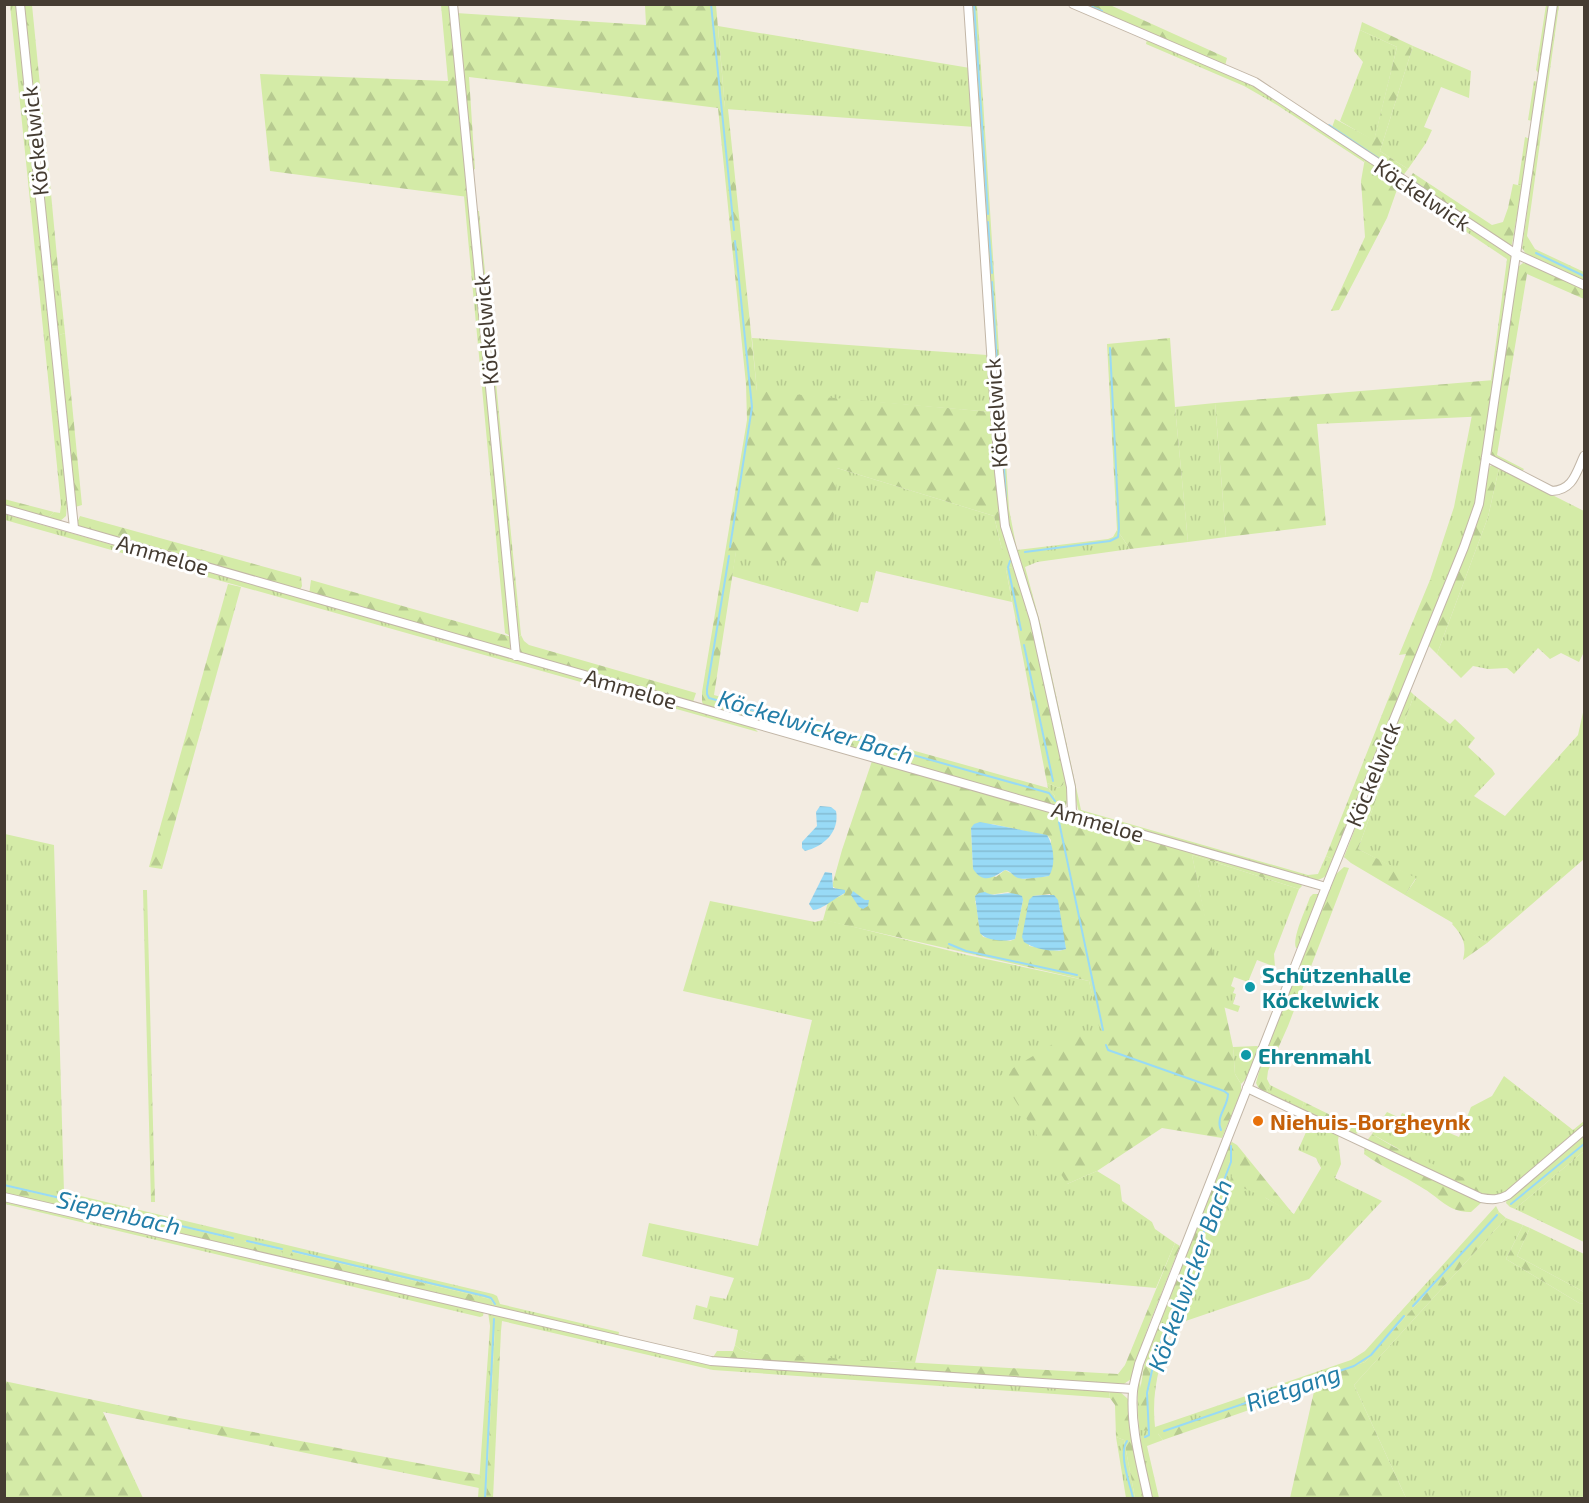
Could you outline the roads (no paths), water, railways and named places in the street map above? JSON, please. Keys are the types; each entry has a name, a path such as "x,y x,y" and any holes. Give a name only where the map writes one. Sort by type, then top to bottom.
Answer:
{"street":[{"name":"Köckelwick","path":"20,4 74,528"},
{"name":"Köckelwick","path":"453,4 516,656"},
{"name":"Köckelwick","path":"968,4 999,472 1005,526 1034,619 1071,787 1072,814"},
{"name":"Köckelwick","path":"1074,4 1255,82 1505,248 1584,285"},
{"name":"Köckelwick","path":"1148,1498 1132,1409 1133,1389 1139,1364 1326,887 1464,547 1479,504 1552,4"},
{"path":"1486,458 1552,491 1562,490 1569,486 1584,456"},
{"name":"Ammeloe","path":"4,509 1326,887"},
{"path":"1247,1088 1489,1200 1499,1200 1508,1195 1584,1130"},
{"path":"4,1197 711,1361 1133,1389"}],"water":[{"path":"820,806 831,807 836,811 837,819 833,832 824,842 805,851 802,848 802,842 817,826 816,812"},
{"path":"980,822 1047,835 1053,855 1053,866 1049,876 1021,879 1005,870 989,878 977,874 973,869 971,828"},
{"path":"825,872 832,873 833,888 845,890 845,893 821,908 813,910 809,904"},
{"path":"853,891 865,900 869,900 868,906 863,909 859,907 851,895"},
{"path":"985,892 993,895 1011,893 1022,896 1015,939 996,940 980,933 975,896"},
{"path":"1054,895 1058,900 1066,949 1044,950 1024,942 1022,937 1029,900 1033,896"}],"waterway":[{"name":"Köckelwicker Bach","path":"711,4 734,230"},
{"path":"974,4 988,214"},
{"path":"1085,4 1102,11"},
{"path":"1329,125 1402,174"},
{"path":"1411,180 1436,197"},
{"path":"988,222 992,273"},
{"name":"Köckelwicker Bach","path":"730,547 752,407 735,241"},
{"path":"1536,253 1584,276"},
{"path":"992,282 1001,429"},
{"path":"1025,552 1110,541 1118,537 1110,348"},
{"path":"1002,438 1006,498"},
{"name":"Köckelwicker Bach","path":"729,556 707,689 709,698 1049,793 1055,801"},
{"path":"1010,561 1008,567 1021,630"},
{"path":"1024,645 1053,781"},
{"name":"Köckelwicker Bach","path":"1059,822 1103,1030"},
{"path":"949,944 966,951 1077,975"},
{"name":"Köckelwicker Bach","path":"1106,1045 1108,1050 1224,1091 1228,1094 1220,1121 1221,1130"},
{"name":"Rietgang","path":"1511,1204 1584,1144"},
{"name":"Köckelwicker Bach","path":"1145,1437 1149,1435 1147,1393 1155,1357 1231,1162 1231,1146"},
{"name":"Siepenbach","path":"4,1185 233,1238"},
{"name":"Rietgang","path":"1413,1306 1497,1215"},
{"name":"Siepenbach","path":"247,1241 282,1249"},
{"name":"Siepenbach","path":"293,1251 485,1296 491,1298 495,1304"},
{"name":"Rietgang","path":"1164,1431 1354,1366 1371,1355 1404,1316"},
{"name":"Siepenbach","path":"485,1498 494,1319"},
{"name":"Köckelwicker Bach","path":"1127,1441 1124,1461 1133,1498"}],"place":[{"name":"Schützenhalle Köckelwick","path":"1250,987"},
{"name":"Ehrenmahl","path":"1246,1055"},
{"name":"Niehuis-Borgheynk","path":"1258,1121"}]}
